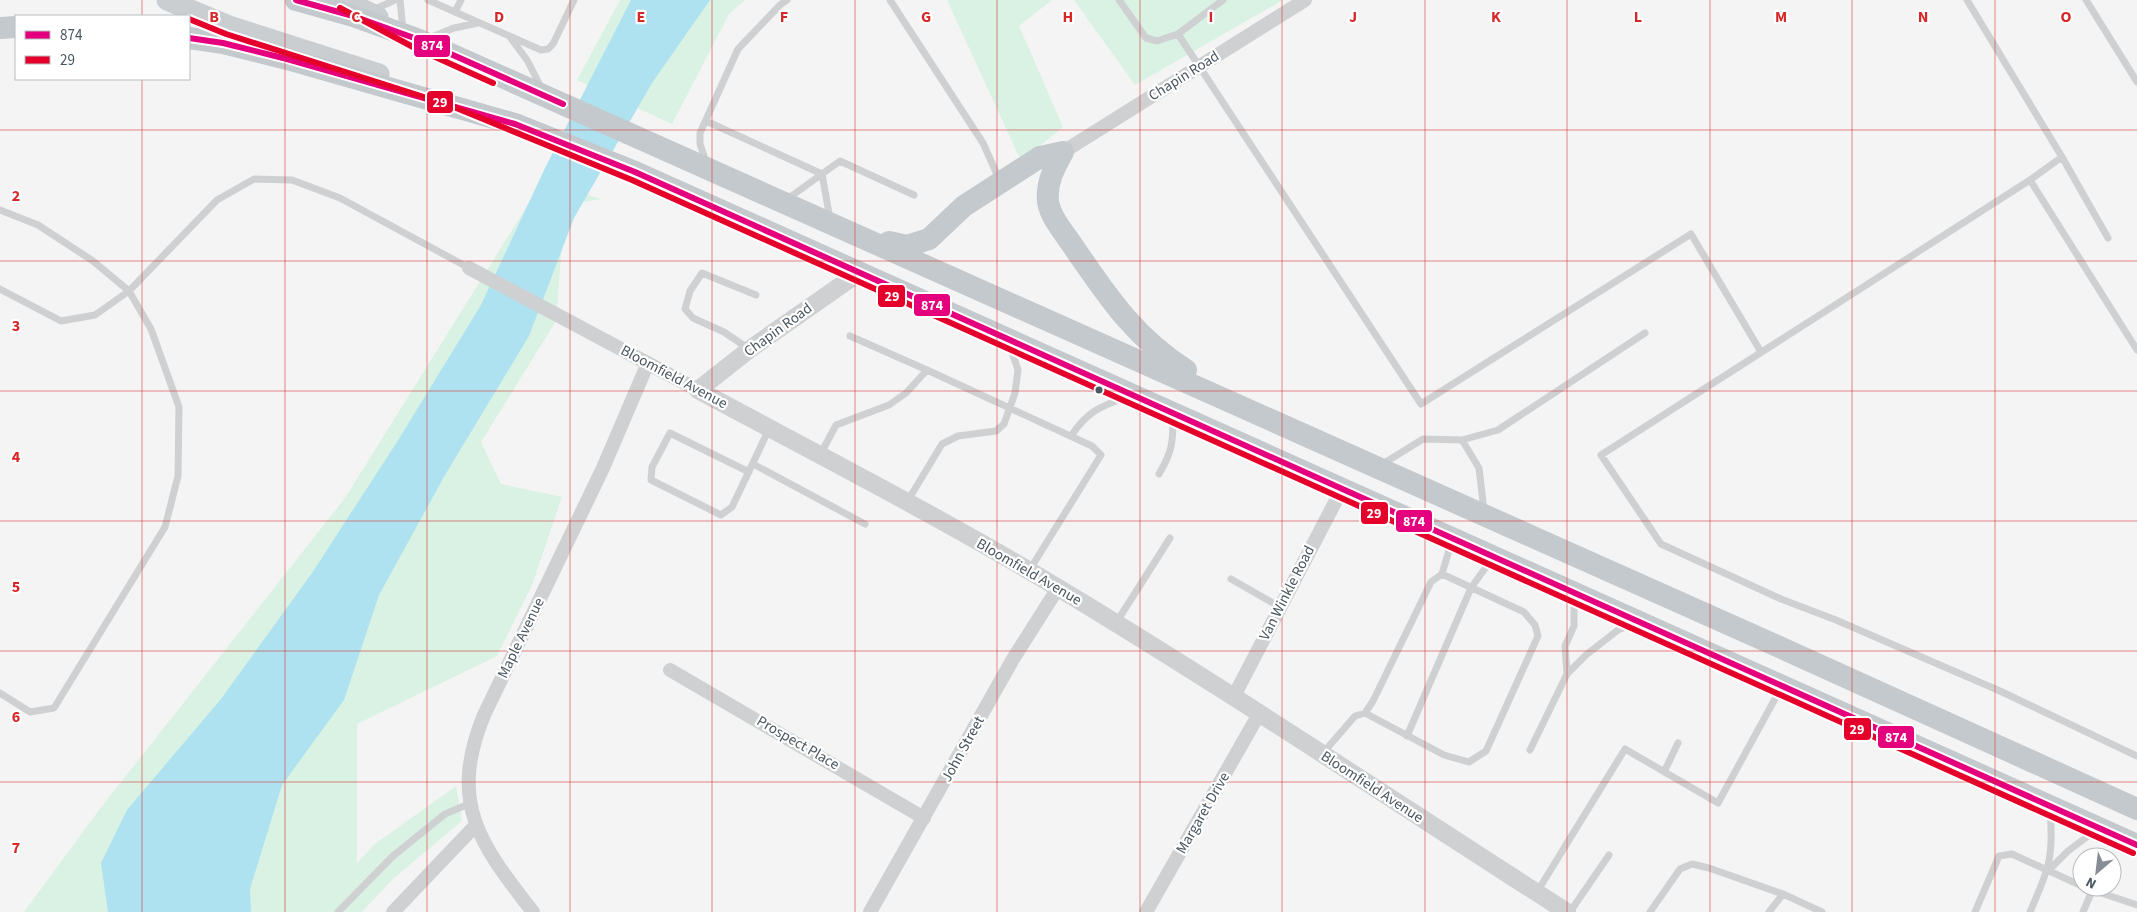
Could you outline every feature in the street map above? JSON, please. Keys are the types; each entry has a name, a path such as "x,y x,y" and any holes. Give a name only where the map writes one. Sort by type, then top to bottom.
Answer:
{"highway":[{"path":"296,0 353,16 414,37 830,224 865,237 2137,809"},
{"path":"0,28 15,27"},
{"path":"190,38 223,43 288,59 515,124 635,172 1574,591 2137,845"},
{"path":"865,237 906,246 918,244 941,229 964,206 1040,157 1063,152"},
{"path":"1063,152 1051,174 1048,204 1057,222 1115,306 1137,332 1162,355 1252,412"}],"main road":[{"path":"166,0 237,28 452,97 515,124"},
{"path":"344,0 414,37"}],"street":[{"name":"Chapin Road","path":"1063,152 1305,0"},
{"name":"Bloomfield Avenue","path":"469,268 907,502 1029,571 1116,623 1568,912"},
{"name":"Chapin Road","path":"698,390 750,349 860,272"},
{"name":"Maple Avenue","path":"530,911 491,857 476,825 469,770 476,736 603,468 648,363"},
{"name":"Van Winkle Road","path":"1233,698 1342,489"},
{"name":"John Street","path":"870,912 1014,659 1058,588"},
{"name":"Prospect Place","path":"670,670 924,818"},
{"name":"Margaret Drive","path":"1146,912 1259,714"},
{"path":"393,912 476,825"}],"lane":[{"path":"368,12 395,0"},
{"path":"400,0 414,37 479,23"},
{"path":"428,0 540,50 548,48 553,44 574,0"},
{"path":"455,12 460,0"},
{"path":"708,169 700,144 700,133 738,48 787,0"},
{"path":"890,0 983,143 1001,183"},
{"path":"1119,0 1146,38 1157,41 1178,34 1223,0"},
{"path":"1967,0 2062,157 2108,238"},
{"path":"2086,0 2137,82"},
{"path":"1178,34 1421,404 1691,234 1762,352"},
{"path":"510,36 527,60 537,81 560,103"},
{"path":"706,120 822,174"},
{"path":"2062,157 2030,180 1600,455 1661,544 1781,599 1836,620 2000,691 2137,756"},
{"path":"783,202 840,161 914,195"},
{"path":"822,174 830,224"},
{"path":"0,289 61,322 95,315 129,292 217,200 254,179 292,180 340,198 469,268"},
{"path":"2030,180 2137,350"},
{"path":"0,210 38,224 93,261 129,292 151,329 179,407 178,476 165,527 54,708 30,712 0,693"},
{"path":"750,349 724,332 694,318 685,309 690,291 702,273 756,295"},
{"path":"1376,468 1423,440 1462,440 1498,430 1645,333"},
{"path":"850,336 1071,436 1092,446 1101,455 1029,571"},
{"path":"907,502 942,444 958,436 996,431 1004,424 1015,393 1018,370 1007,338"},
{"path":"820,456 836,425 889,405 906,393 927,370"},
{"path":"1071,436 1082,419 1106,405 1132,395"},
{"path":"1159,474 1170,455 1173,444 1172,412"},
{"path":"749,472 670,433 652,467 651,480 721,515 732,507 770,429"},
{"path":"1462,440 1479,468 1484,516"},
{"path":"753,464 865,524"},
{"path":"1116,623 1170,538"},
{"path":"1322,755 1355,716 1365,713 1373,701 1431,582 1442,574 1453,538"},
{"path":"1406,736 1471,588 1494,556"},
{"path":"1365,713 1444,756 1469,762 1486,751 1538,636 1535,625 1524,612 1442,574"},
{"path":"1231,579 1241,587 1280,606"},
{"path":"1567,674 1565,646 1574,626 1574,591"},
{"path":"1530,750 1567,674 1586,654 1618,630 1640,621"},
{"path":"1537,893 1625,749 1718,803 1782,685"},
{"path":"1664,772 1678,743"},
{"path":"338,912 401,850 445,814 472,803"},
{"path":"2030,912 2048,870 2052,837 2050,806"},
{"path":"2048,870 2068,851 2098,828"},
{"path":"1975,912 1999,856 2012,854 2072,882"},
{"path":"1568,912 1609,855"},
{"path":"1653,911 1680,869 1692,864 1784,894 1822,912"},
{"path":"1769,912 1784,894"},
{"path":"2083,912 2089,897"},
{"path":"2119,897 2137,905"}],"green space":[{"path":"620,0 745,0 729,14 672,124 577,80"},
{"path":"947,0 1052,0 1019,26 1063,127 1021,161"},
{"path":"1074,0 1283,0 1135,85"},
{"path":"540,180 601,199 565,205 556,321 481,442 501,484 562,497 532,585 497,656 357,724 357,863 375,844 456,786 462,821 393,879 362,912 24,912 99,810 345,498 537,190"}],"water":[{"path":"631,0 710,0 652,83 574,218 529,336 445,475 379,595 344,700 282,785 250,889 251,912 108,912 101,863 127,810 221,699 312,573 397,442 481,305 545,168"}],"transit line":[{"name":"874","path":"296,0 353,16 417,39 563,104"},
{"name":"29","path":"340,8 413,47 493,83"},
{"name":"29","path":"190,19 226,34 449,105 632,180 2133,853"},
{"name":"874","path":"190,38 223,43 287,59 515,124 635,172 2137,845"}]}
